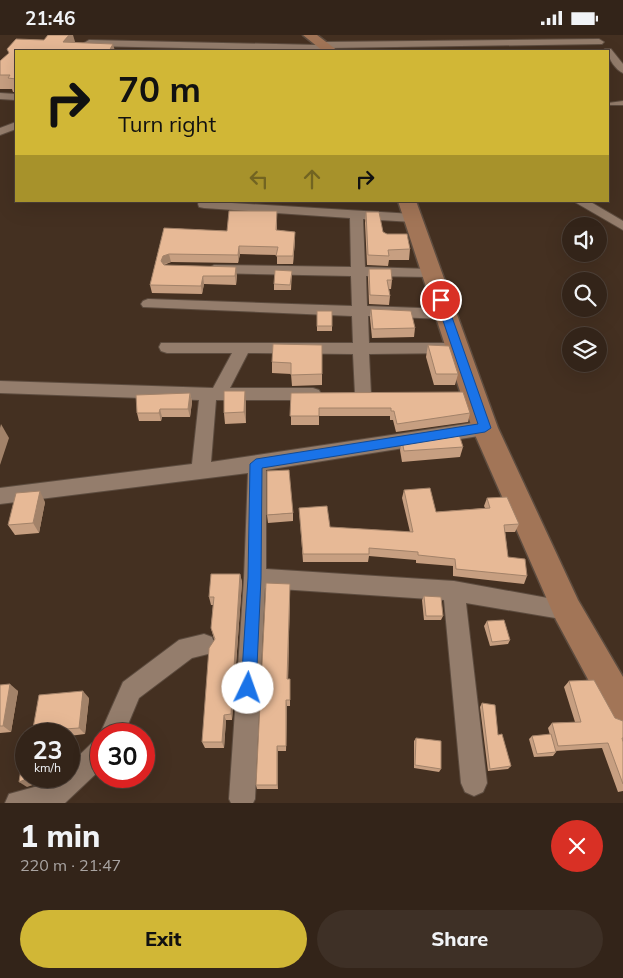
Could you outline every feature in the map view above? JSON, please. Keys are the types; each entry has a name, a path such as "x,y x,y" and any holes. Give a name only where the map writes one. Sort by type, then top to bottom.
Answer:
{"street":[{"path":"191,45 194,35"},
{"path":"309,35 326,48"},
{"path":"89,43 157,40 191,45 326,48 422,39 597,38 606,50"},
{"path":"609,53 622,68"},
{"path":"609,67 622,68"},
{"path":"0,96 15,97"},
{"path":"0,132 15,125"},
{"path":"581,202 623,226"},
{"path":"204,204 251,206 356,216 410,210 458,349 464,393 485,428 567,610 623,710"},
{"path":"356,216 363,394"},
{"path":"201,269 432,273"},
{"path":"148,304 446,313"},
{"path":"167,347 458,349"},
{"path":"201,471 213,394 243,347"},
{"path":"0,387 213,394 382,394"},
{"path":"0,496 256,464 485,428"},
{"path":"242,799 254,578 256,464"},
{"path":"254,578 454,591 567,610"},
{"path":"454,591 474,783"},
{"path":"117,723 131,690 187,648 204,645"},
{"path":"18,803 56,794 90,762"}],"lane":[{"path":"609,104 623,103"}],"building":[{"path":"48,35 69,35 63,42 113,44 110,50 15,50 15,79 8,78 10,75 0,75 0,61 9,53 7,49 16,39 44,40"},
{"path":"229,211 277,211 276,230 295,232 293,256 276,256 278,247 239,246 238,255 169,254 163,256 161,261 164,265 236,267 235,276 203,276 201,286 150,285 164,228 227,231"},
{"path":"366,212 379,212 383,232 387,234 407,234 410,249 388,250 389,256 368,255"},
{"path":"369,269 391,269 392,280 387,280 390,296 370,295"},
{"path":"275,270 292,271 290,285 274,284"},
{"path":"371,309 411,311 415,328 373,329"},
{"path":"317,311 332,311 332,326 317,326"},
{"path":"273,344 322,345 322,374 291,375 291,363 272,362"},
{"path":"428,345 449,346 458,374 436,374"},
{"path":"224,391 245,391 244,412 224,413"},
{"path":"463,392 470,413 397,424 394,411 391,411 391,408 319,408 319,416 290,416 291,393"},
{"path":"190,393 188,409 160,409 159,413 137,413 136,395"},
{"path":"458,431 463,447 404,451 402,440"},
{"path":"289,470 293,513 267,515 267,471"},
{"path":"430,488 436,512 490,508 487,498 507,497 519,524 504,525 508,557 525,559 527,576 456,569 455,559 418,555 418,552 369,548 369,554 303,554 299,508 327,506 330,527 413,532 404,490"},
{"path":"40,491 33,523 8,525 16,493"},
{"path":"211,574 240,574 231,714 224,715 222,742 202,742 209,648 215,639 211,628 214,597 209,597"},
{"path":"266,583 290,584 287,679 290,679 290,700 286,700 286,746 277,746 277,785 256,785"},
{"path":"424,596 441,597 443,616 426,616"},
{"path":"504,620 510,640 492,642 487,621"},
{"path":"594,680 615,718 623,721 623,784 608,743 558,746 552,723 581,722 569,681"},
{"path":"10,684 3,726 0,726 0,685"},
{"path":"83,691 80,723 34,723 39,695"},
{"path":"482,703 495,705 498,735 502,734 511,766 490,769"},
{"path":"551,734 556,752 537,754 532,736"},
{"path":"416,738 441,741 441,769 415,765"}],"route":[{"path":"248,688 254,578 256,464 485,428 441,300"}]}
